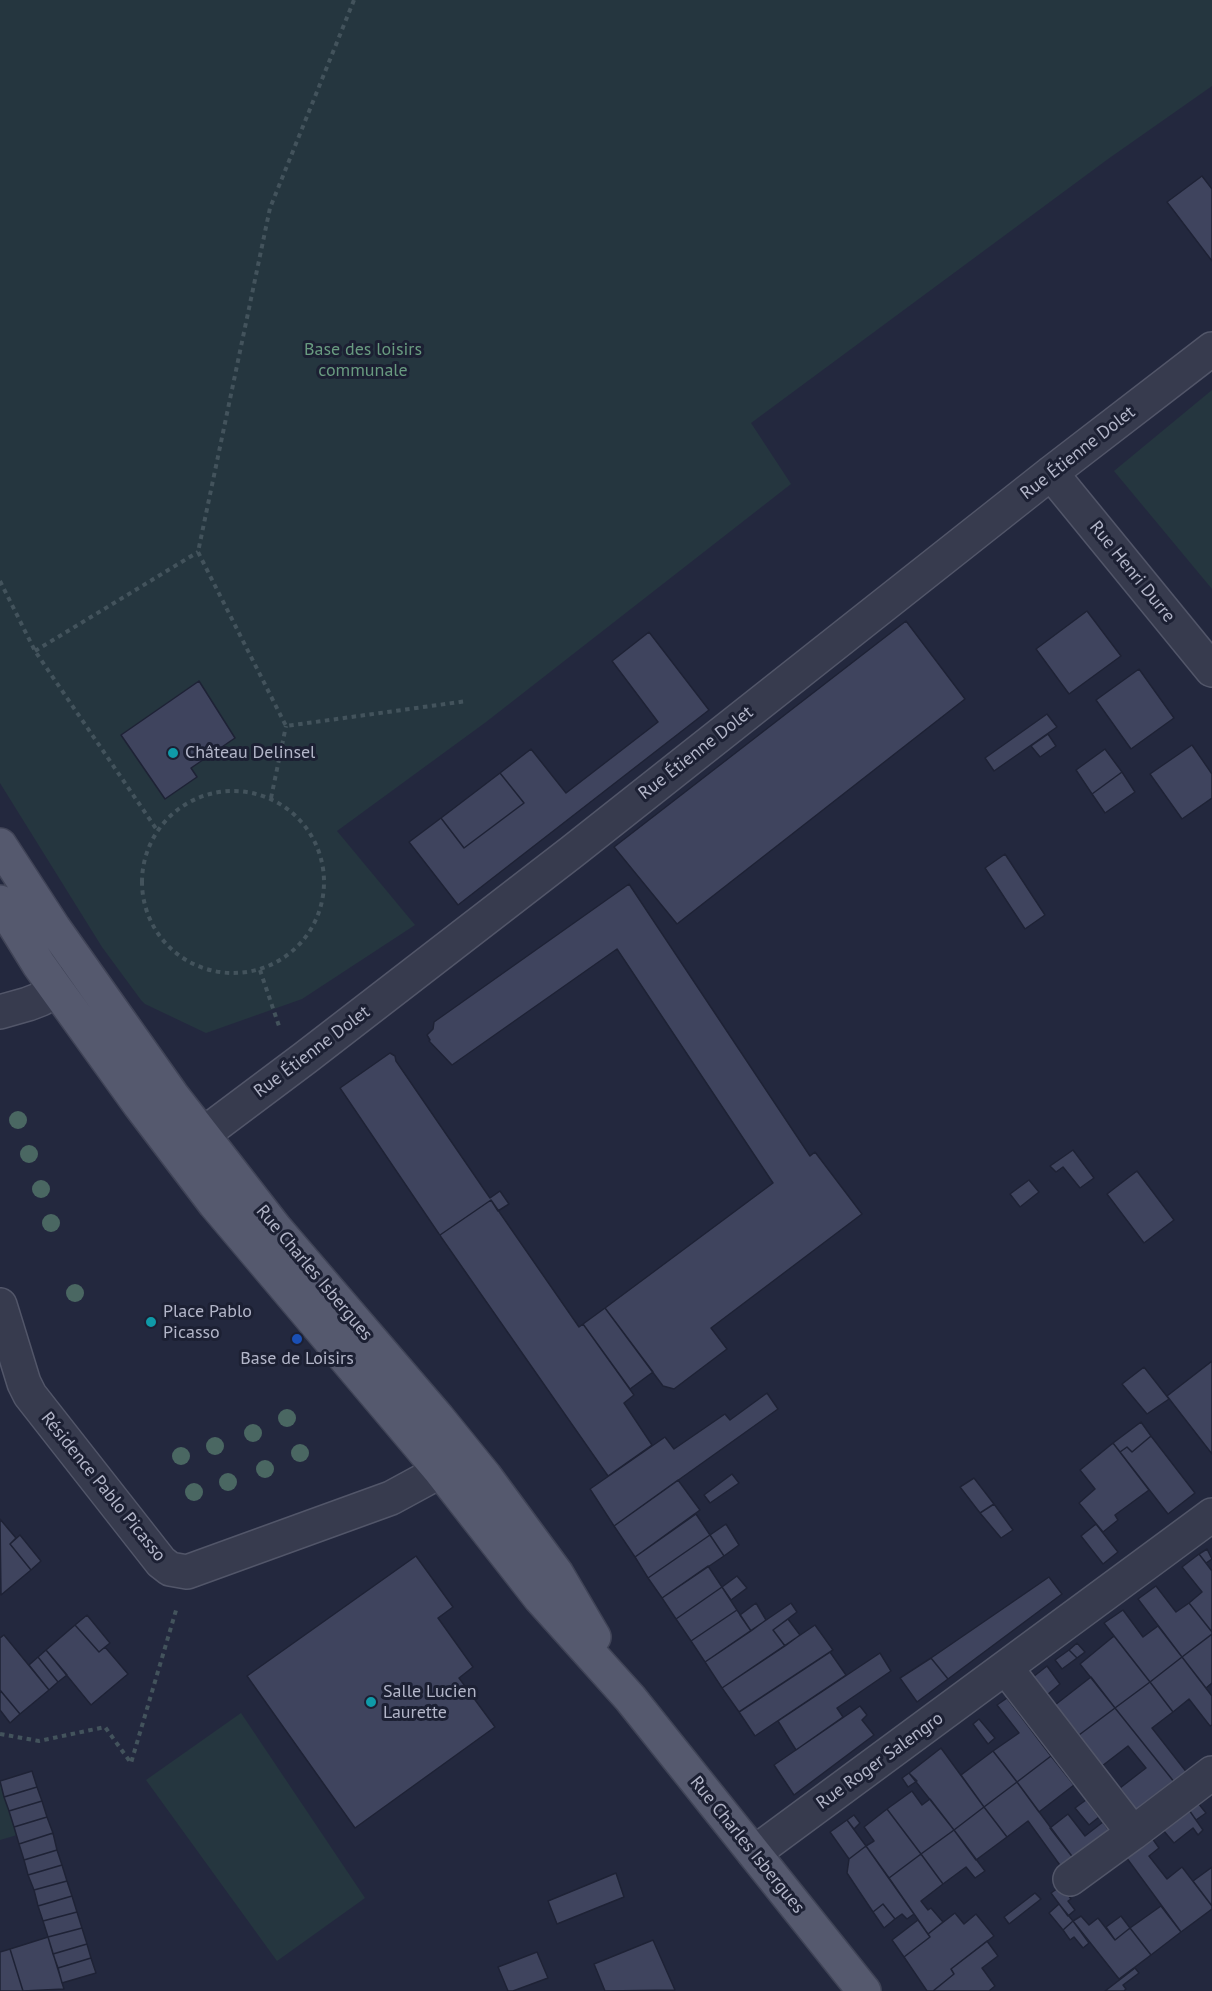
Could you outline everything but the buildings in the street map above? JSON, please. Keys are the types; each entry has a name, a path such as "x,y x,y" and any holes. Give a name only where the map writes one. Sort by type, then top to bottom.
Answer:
{"main road":[{"name":"Rue Charles Isbergues","path":"0,844 34,900 84,972 189,1145"},
{"name":"Rue Charles Isbergues","path":"0,902 56,990 189,1145 276,1229 451,1459 519,1520 557,1574 630,1698 864,1991"}],"street":[{"name":"Rue Étienne Dolet","path":"189,1145 573,851 1051,473 1212,349"},
{"name":"Rue Henri Durre","path":"1051,473 1212,670"},
{"path":"0,1012 28,1004 84,972"},
{"name":"Résidence Pablo Picasso","path":"0,1305 5,1341 24,1383 39,1407 161,1562 170,1569 187,1572 391,1498 410,1489 451,1459"},
{"name":"Rue Roger Salengro","path":"754,1853 1212,1515"},
{"path":"1006,1668 1132,1833"},
{"path":"1070,1879 1212,1773"}],"path":[{"path":"271,798 286,726 198,552 270,208 354,0"},
{"path":"35,651 198,552"},
{"path":"0,581 35,651 157,830"},
{"path":"286,726 467,701"},
{"path":"240,790 271,798 297,815 316,841 325,872 319,917 302,944 274,965 244,974 198,968 171,950 145,910 140,878 143,860 157,830 179,807 208,793 240,790"},
{"path":"260,970 293,1066"},
{"path":"0,1734 39,1741 105,1727 131,1763 187,1572"}],"green space":[{"name":"Base des loisirs communale","path":"0,0 1212,0 1212,86 1108,159 751,423 791,484 486,722 337,831 415,925 302,999 206,1033 141,1000 102,947 0,783"},
{"path":"1212,390 1212,589 1114,471"},
{"path":"241,1713 365,1898 277,1961 146,1780"},
{"path":"0,1784 17,1835 0,1840"}],"place":[{"name":"Château Delinsel","path":"173,753"},
{"name":"Place Pablo Picasso","path":"151,1322"},
{"name":"Base de Loisirs","path":"297,1339"},
{"name":"Salle Lucien Laurette","path":"371,1702"}]}
